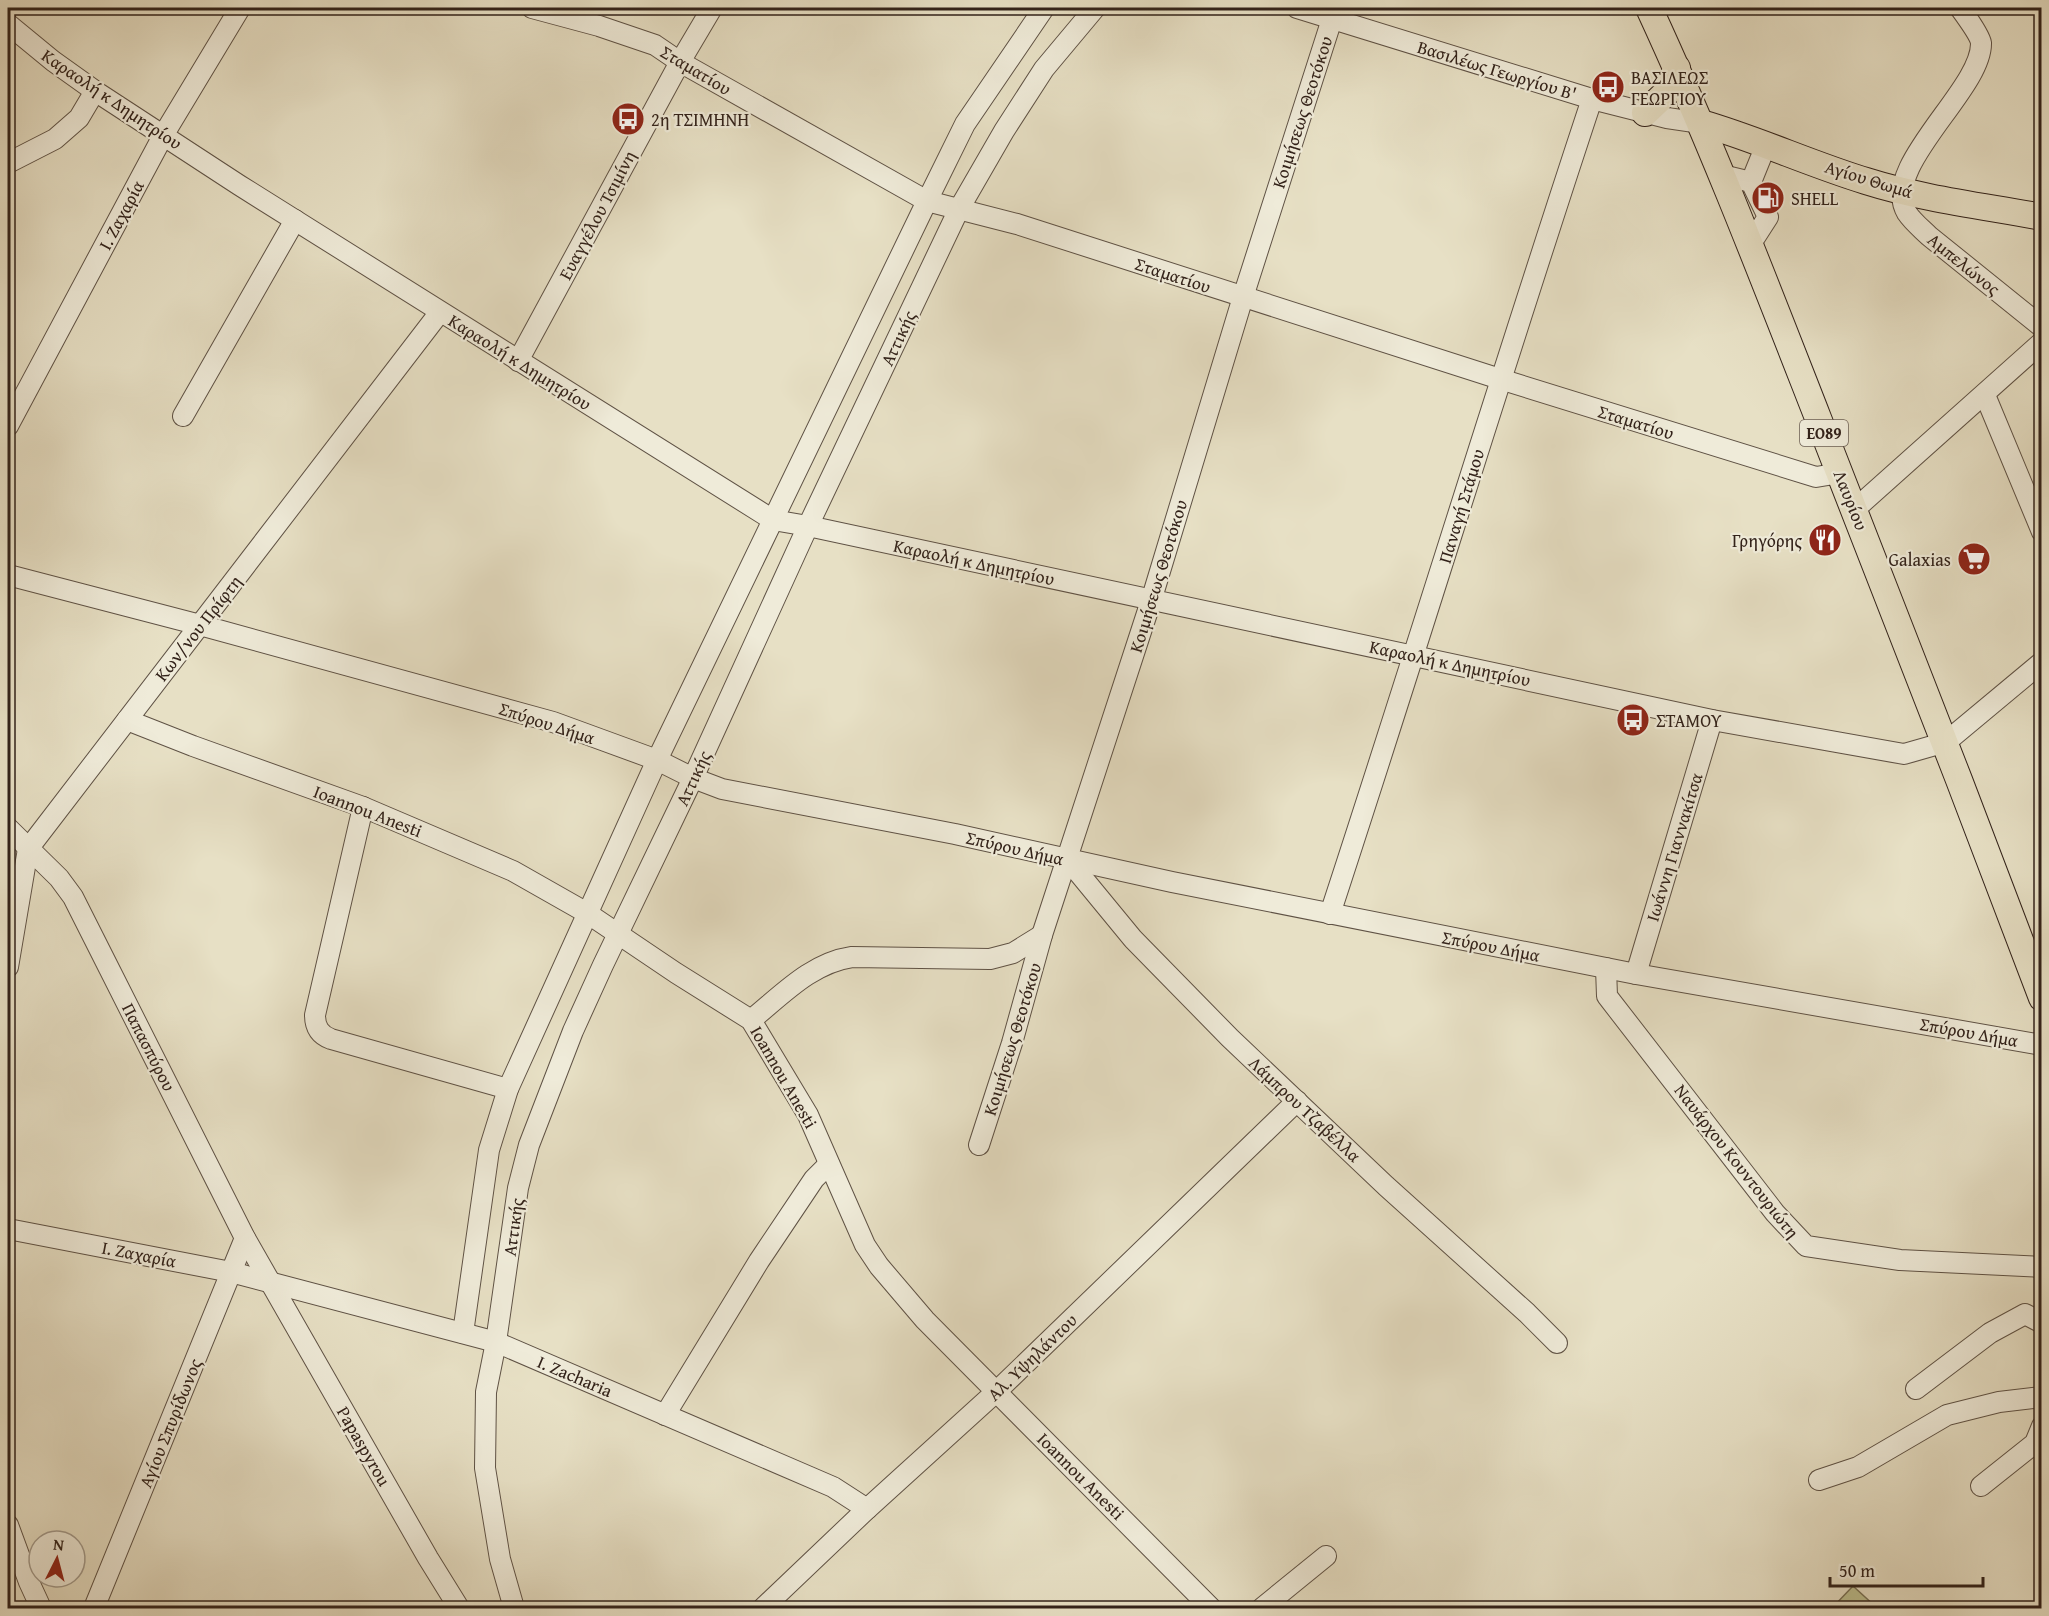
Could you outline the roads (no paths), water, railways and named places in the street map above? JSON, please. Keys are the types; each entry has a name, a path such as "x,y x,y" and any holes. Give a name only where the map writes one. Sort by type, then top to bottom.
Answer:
{"main road":[{"name":"Λαυρίου","path":"1656,9 1677,68 1750,245 1946,742 2040,987"},
{"path":"1645,113 1666,93 1677,68"},
{"name":"Αγίου Θωμά","path":"1701,123 1864,181 1903,192 2042,217"}],"street":[{"name":"Ι. Ζαχαρία","path":"8,426 164,134 240,8"},
{"name":"Σταματίου","path":"532,8 599,26 655,45 680,62 927,201 1017,224 1500,379 1816,477 1840,473"},
{"name":"Ευαγγέλου Τσιμίνη","path":"518,361 680,62 712,8"},
{"name":"Αττικής","path":"463,1334 489,1150 508,1089 657,759 965,124 1044,8"},
{"name":"Αττικής","path":"514,1608 500,1559 484,1468 486,1392 496,1342 518,1188 529,1145 573,1031 693,778 808,526 959,209 1004,131 1044,69 1095,8"},
{"name":"Βασιλέως Γεωργίου Β'","path":"1297,8 1336,13 1592,99 1645,113 1701,123"},
{"path":"1903,192 1917,152 1978,62 1981,40 1960,8"},
{"name":"Κοιμήσεως Θεοτόκου","path":"979,1145 1012,1043 1042,935 1151,601 1243,297 1336,13"},
{"name":"Καραολή κ Δημητρίου","path":"8,24 53,61 95,91 440,312 773,520 1712,720 1904,754 1946,742 2042,662"},
{"path":"8,163 55,139 79,118 95,91"},
{"name":"Παναγή Στάμου","path":"1330,914 1415,655 1500,379 1592,99"},
{"path":"1750,245 1767,217 1751,182 1766,145"},
{"path":"1722,175 1751,182"},
{"name":"Αμπελώνος","path":"1903,192 1907,213 1921,228 2042,327"},
{"path":"183,416 295,220"},
{"name":"Κων/νου Πρίφτη","path":"8,967 28,849 440,312"},
{"path":"1854,510 2042,342"},
{"path":"1985,395 2042,532"},
{"name":"Σπύρου Δήμα","path":"8,575 200,625 554,723 657,759 693,778 722,789 955,834 1068,860 1330,914 1636,974 2042,1045"},
{"name":"Ioannou Anesti","path":"127,720 363,807 513,871 587,913 751,1020 808,1115 866,1245 879,1266 926,1320 1211,1608"},
{"name":"Ιωάννη Γιαννακίτσα","path":"1636,974 1712,720"},
{"path":"363,807 315,1015 317,1028 325,1037 331,1039 508,1089"},
{"name":"Παπασπύρου","path":"8,828 59,878 73,897 244,1238 270,1282"},
{"name":"Λάμπρου Τζαβέλλα","path":"1068,860 1133,939 1230,1038 1386,1186 1527,1313 1557,1343"},
{"path":"751,1020 816,968 836,960 852,957 990,959 1013,953 1042,935"},
{"name":"Ναυάρχου Κουντουριώτη","path":"1606,968 1607,996 1774,1213 1806,1246 1900,1260 2042,1267"},
{"name":"Αλ. Υψηλάντου","path":"763,1608 867,1509 997,1391 1297,1101"},
{"path":"664,1415 765,1251 814,1179 829,1164"},
{"name":"Ι. Ζαχαρία","path":"8,1229 231,1272 270,1282"},
{"name":"Αγίου Σπυρίδωνος","path":"94,1608 244,1238"},
{"name":"I. Zacharia","path":"270,1282 496,1342 833,1486 867,1509"},
{"name":"Papaspyrou","path":"270,1282 459,1608"},
{"path":"1916,1389 1990,1333 2025,1314 2042,1323"},
{"path":"1819,1480 1858,1467 1947,1415 1999,1402 2042,1397"},
{"path":"1981,1486 2035,1443 2042,1426"},
{"path":"8,1525 41,1608"},
{"path":"1262,1608 1326,1556"}],"place":[{"name":"ΒΑΣΙΛΕΩΣ ΓΕΩΡΓΙΟΥ","path":"1608,87"},
{"name":"2η ΤΣΙΜΗΝΗ","path":"628,119"},
{"name":"SHELL","path":"1768,198"},
{"name":"Γρηγόρης","path":"1825,540"},
{"name":"Galaxias","path":"1974,559"},
{"name":"ΣΤΑΜΟΥ","path":"1633,720"}]}
